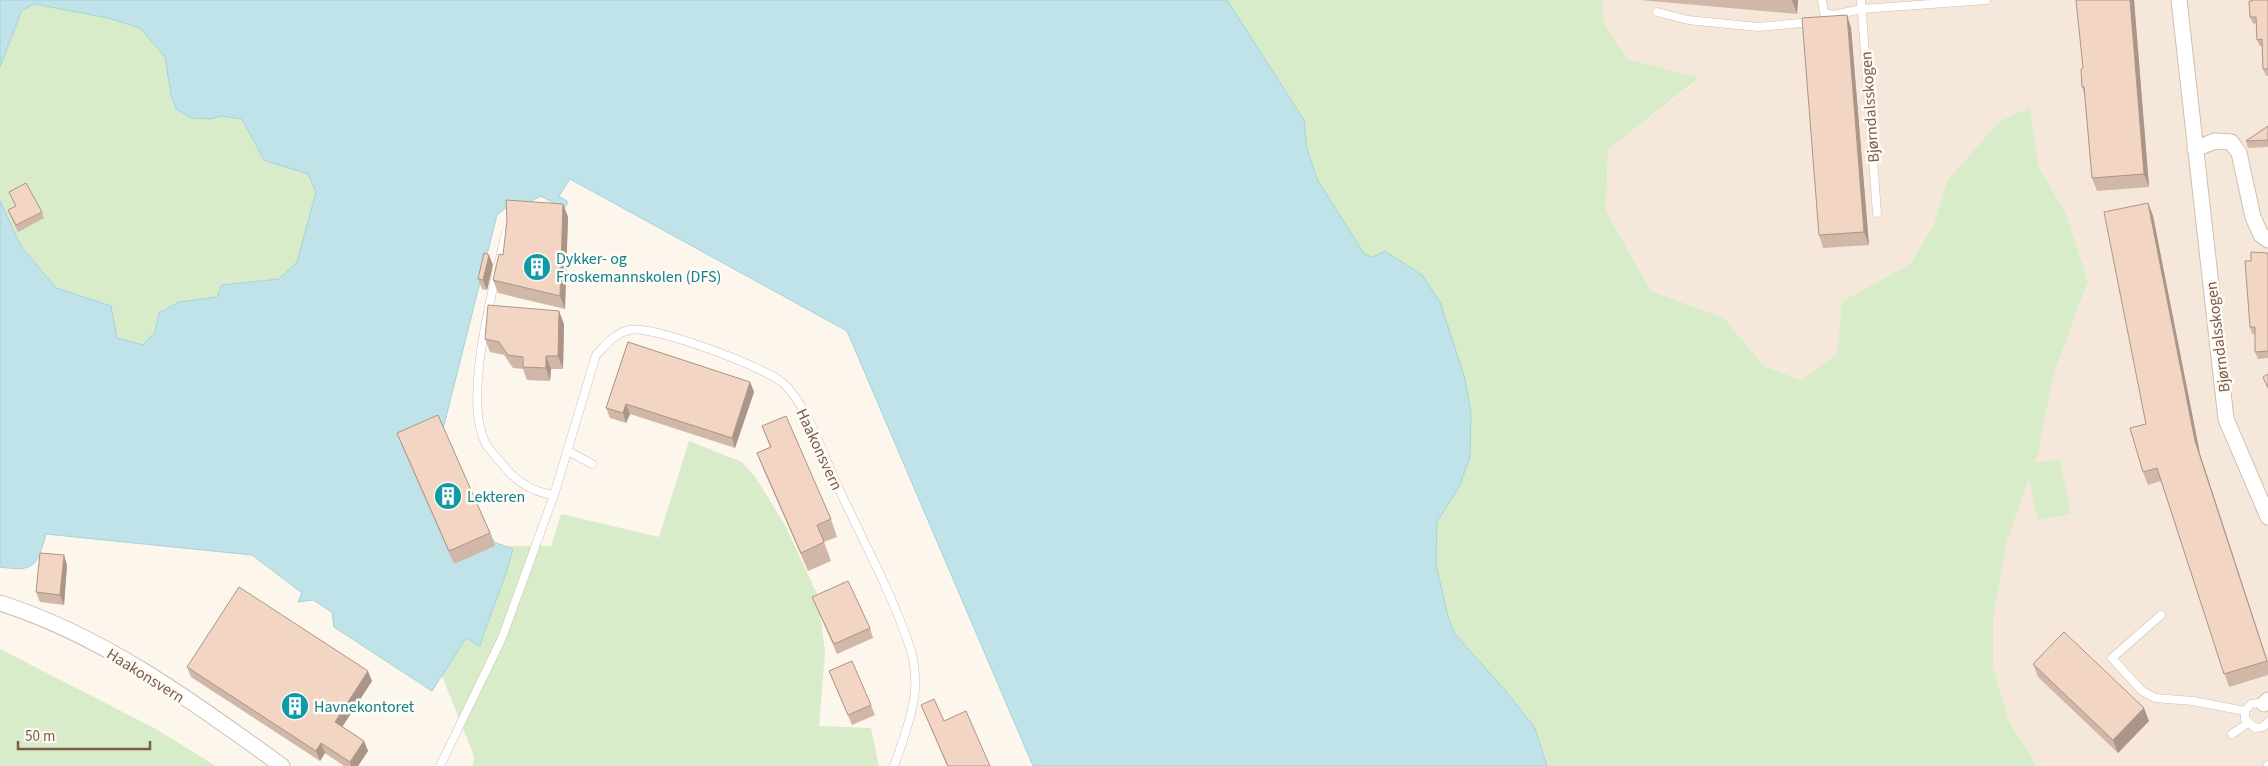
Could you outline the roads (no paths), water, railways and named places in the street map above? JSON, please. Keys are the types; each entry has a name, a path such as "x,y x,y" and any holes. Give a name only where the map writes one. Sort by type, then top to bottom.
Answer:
{"street":[{"name":"Bjørndalsskogen","path":"2179,0 2226,419 2268,517"},
{"path":"2195,149 2215,141 2230,142 2240,152 2253,217 2261,235 2268,240"},
{"name":"Haakonsvern","path":"0,603 39,616 93,642 138,668 282,766"}],"lane":[{"path":"1822,0 1824,13"},
{"path":"1824,13 1833,15 1862,4 1986,0"},
{"name":"Bjørndalsskogen","path":"1862,4 1877,213"},
{"path":"1657,12 1688,20 1758,27 1816,21 1824,13"},
{"path":"506,232 487,316 477,407 486,444 507,471 524,486 544,494 554,495"},
{"name":"Haakonsvern","path":"440,766 502,638 554,495 596,355 612,339 630,330 666,334 736,359 783,383 804,409 819,446 893,604 910,647 915,690 901,747 894,766"},
{"path":"568,450 592,464"},
{"path":"2161,615 2112,658 2142,691 2155,698 2193,701 2246,711"},
{"path":"2267,704 2251,704 2246,711 2248,723 2254,728 2267,725"},
{"path":"2232,734 2248,723"}],"water":[{"path":"0,0 1227,0 1304,120 1307,148 1317,179 1365,255 1373,257 1385,251 1422,275 1440,302 1465,379 1471,413 1470,457 1459,487 1437,522 1436,565 1449,620 1455,634 1505,690 1535,728 1547,766 1033,766 847,331 570,179 559,196 568,202 564,209 541,196 530,202 528,209 508,206 497,215 443,429 494,542 513,549 480,646 466,638 432,691 334,627 332,612 313,600 298,602 302,593 252,555 46,534 40,554 32,565 20,569 0,567 0,201 21,246 56,288 111,306 117,338 143,345 155,332 159,313 179,302 217,297 222,285 279,279 297,262 316,192 308,174 264,160 242,119 222,116 210,119 191,118 176,109 171,95 165,57 140,28 108,18 35,4 22,10 0,67"}],"place":[{"name":"Dykker- og Froskemannskolen (DFS)","path":"537,267"},
{"name":"Lekteren","path":"448,496"},
{"name":"Havnekontoret","path":"295,706"}]}
